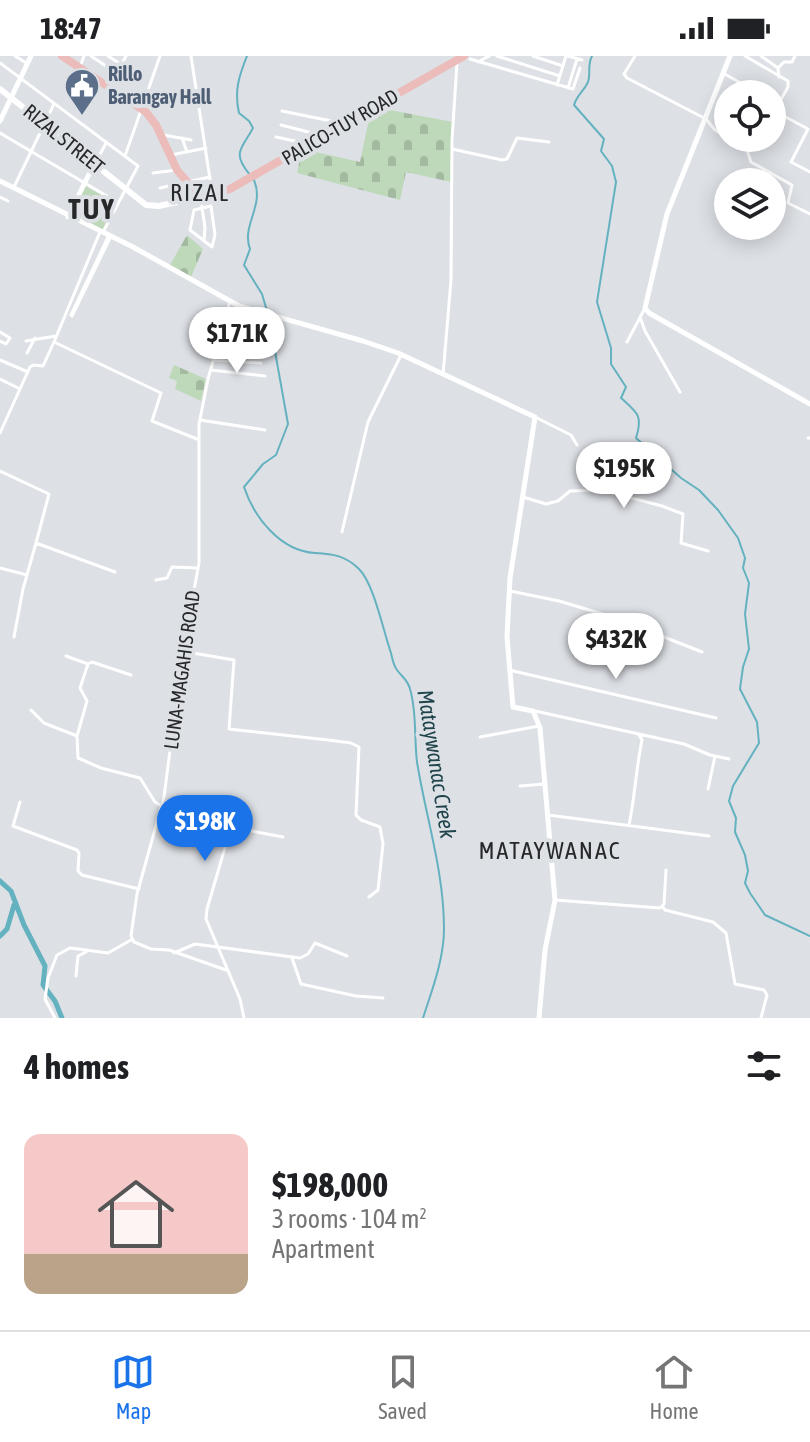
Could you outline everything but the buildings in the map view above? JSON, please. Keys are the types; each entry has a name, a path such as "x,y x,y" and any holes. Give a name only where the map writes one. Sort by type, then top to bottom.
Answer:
{"main road":[{"path":"62,56 142,109 161,135 177,170 197,191"},
{"name":"PALICO-TUY ROAD","path":"197,191 214,193 244,182 463,58"},
{"name":"RIZAL STREET","path":"0,89 146,205 169,203 197,191"}],"street":[{"path":"15,56 28,64"},
{"path":"0,121 31,56"},
{"path":"80,67 84,56"},
{"path":"91,56 115,72 126,56"},
{"path":"108,56 122,65"},
{"path":"125,156 160,56"},
{"path":"197,56 192,58 214,193"},
{"path":"477,63 489,56"},
{"path":"497,56 560,76"},
{"path":"533,56 563,66"},
{"path":"557,85 567,56 579,60 568,88"},
{"path":"635,56 624,74 627,78 706,119 715,130 747,150 751,162 792,185 788,203 810,214"},
{"path":"627,342 634,334 645,308 667,214 730,56"},
{"path":"745,56 784,80"},
{"path":"761,56 778,68 779,77"},
{"path":"778,68 784,62 792,62 795,56"},
{"path":"443,375 451,280 454,85 463,58 573,89 580,68"},
{"path":"0,63 138,166 118,202 71,315 86,283"},
{"path":"723,73 735,80"},
{"path":"13,188 54,104"},
{"path":"282,111 346,124"},
{"path":"786,117 808,129 791,162 810,172"},
{"path":"281,125 325,136"},
{"path":"0,133 118,202"},
{"path":"161,135 191,140"},
{"path":"276,137 309,145"},
{"path":"182,138 187,152"},
{"path":"452,149 506,160 517,138 549,142"},
{"path":"68,217 106,143"},
{"path":"170,155 206,148"},
{"path":"153,173 177,170"},
{"path":"197,191 210,177"},
{"path":"0,181 230,301 262,314 363,341 401,355 571,435 577,445"},
{"path":"160,188 197,191"},
{"path":"197,191 205,228 204,241"},
{"path":"0,197 8,201"},
{"path":"211,206 215,235 212,247 204,241 190,230 195,217 193,212 211,206"},
{"path":"0,433 2,421 32,365 43,366 106,234"},
{"path":"86,283 93,287"},
{"name":"LUNA-MAGAHIS ROAD","path":"131,940 139,889 161,806 198,568 200,495 197,439 211,370 230,301"},
{"path":"645,308 810,404"},
{"path":"640,317 680,392"},
{"path":"0,332 10,338 6,344 0,341"},
{"path":"26,341 56,336"},
{"path":"27,353 35,338"},
{"path":"54,342 161,393 152,421 197,439"},
{"path":"342,532 368,422 401,355"},
{"path":"0,360 28,372"},
{"path":"214,360 261,363"},
{"path":"211,370 265,376"},
{"path":"0,379 20,389"},
{"path":"535,417 510,591 509,670 513,707 684,744 729,759"},
{"path":"200,420 265,430"},
{"path":"0,471 49,494 14,637"},
{"path":"523,497 546,504 558,501 570,491 601,490 662,506 683,514 681,543 708,551"},
{"path":"36,543 115,572"},
{"path":"156,580 167,578 172,567 198,568"},
{"path":"0,568 27,575"},
{"path":"510,591 559,601 616,618 702,652"},
{"path":"183,649 234,660 229,729 351,743 359,747 356,815 380,827 383,844 378,890 369,897"},
{"path":"66,656 131,675"},
{"path":"88,664 80,688 87,701 77,736 78,758 101,768 140,778 161,806"},
{"path":"509,670 716,718"},
{"path":"31,710 44,723 77,736"},
{"path":"533,711 539,726 555,900 545,950 539,1018"},
{"path":"480,737 539,726"},
{"path":"629,826 642,740 639,735"},
{"path":"708,789 715,756"},
{"path":"520,786 545,784"},
{"path":"20,802 13,826 77,850 78,871 82,875 139,889"},
{"path":"548,815 709,836"},
{"path":"157,821 168,837 181,838"},
{"path":"244,1018 240,999 206,919 231,827 283,837"},
{"path":"663,907 666,870"},
{"path":"555,900 663,907 713,922 726,933 735,984 764,990 767,995 761,1018"},
{"path":"55,1018 45,999 54,958 70,948 108,953 131,940 151,949 226,970"},
{"path":"174,953 195,944 292,958 308,954 315,943 347,956"},
{"path":"76,976 78,956 90,951"},
{"path":"292,958 301,984 356,996 383,998"}],"green space":[{"path":"379,108 453,122 451,182 406,172 400,200 297,173 301,154 307,150 360,162 370,114"},
{"path":"85,186 116,203 103,230 70,216"},
{"path":"187,235 203,249 191,277 170,265"},
{"path":"174,365 206,379 201,401 175,389 177,381 169,378"}],"waterway":[{"name":"Mataywanac Creek","path":"247,56 237,98 239,113 253,128 240,151 241,161 250,175"},
{"path":"592,56 588,82 574,105 604,139 601,151 612,166 616,182 597,302 611,348 611,364 626,387 621,398 638,415 636,438 699,490 718,510 738,538 745,558 743,568 749,583 745,614 749,649 740,689 757,722 759,743 733,786 729,801 736,818 735,832 745,855 748,871 745,883 750,893 765,915 810,936"},
{"name":"Mataywanac Creek","path":"254,180 257,198 248,232 250,249 244,265 262,294 267,311"},
{"name":"Mataywanac Creek","path":"269,318 288,424 276,455 263,464 244,487 254,510 280,539 302,551 343,558 359,569 374,596 395,666 409,686 414,707 417,762 438,865 444,929 437,974 423,1018"},
{"path":"0,881 11,891 45,966 43,985 55,1001 62,1018"},
{"path":"0,936 7,929 14,905"}],"place":[{"name":"Rillo Barangay Hall","path":"82,117"}],"district":[{"name":"RIZAL","path":"200,193"},
{"name":"TUY","path":"92,209"},
{"name":"MATAYWANAC","path":"550,851"}]}
